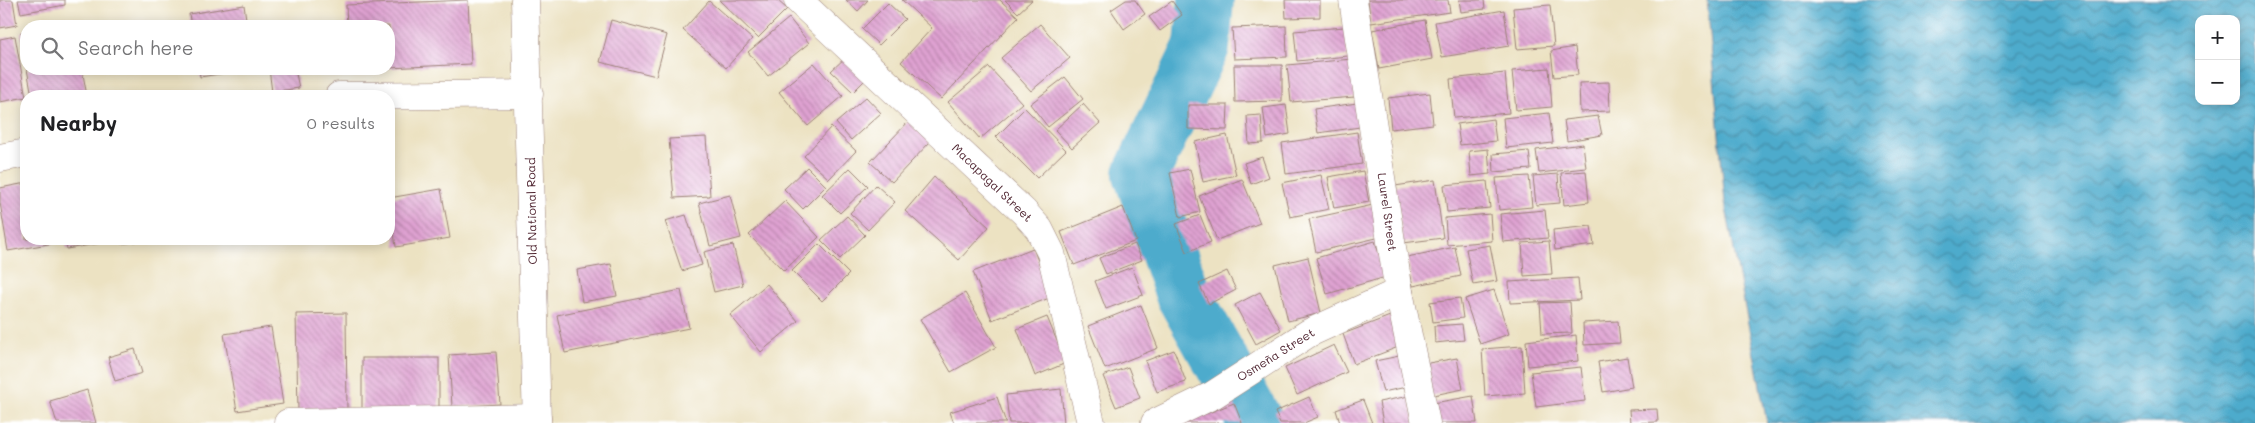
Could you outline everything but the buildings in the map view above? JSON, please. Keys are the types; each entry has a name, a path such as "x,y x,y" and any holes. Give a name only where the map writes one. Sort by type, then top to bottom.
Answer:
{"street":[{"name":"Old National Road","path":"525,0 537,421"},
{"name":"Macapagal Street","path":"798,0 1024,212 1039,229 1052,253 1091,423"},
{"name":"Laurel Street","path":"1353,0 1399,292 1426,423"},
{"path":"395,95 529,94"},
{"path":"0,158 20,154"},
{"name":"Osmeña Street","path":"1156,423 1213,394 1309,333 1399,292"},
{"path":"288,423 537,421"}],"water":[{"path":"1707,0 2255,0 2255,423 1767,423 1725,203"}],"waterway":[{"path":"1206,0 1202,46 1141,174 1183,294 1256,423"}]}
